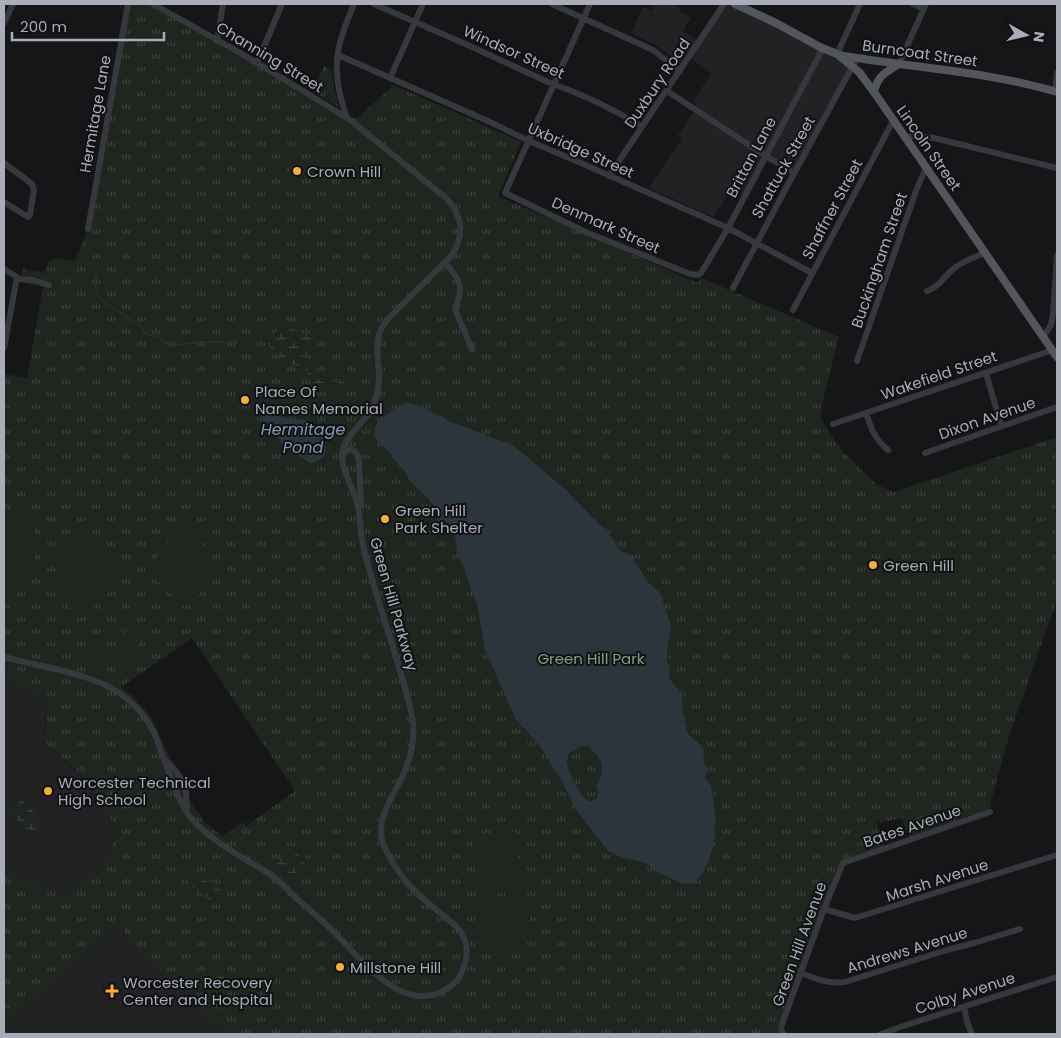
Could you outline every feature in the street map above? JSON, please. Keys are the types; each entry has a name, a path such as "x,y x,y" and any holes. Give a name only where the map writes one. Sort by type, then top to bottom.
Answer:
{"main road":[{"name":"Lincoln Street","path":"735,4 837,54 859,72 1055,354"},
{"name":"Burncoat Street","path":"837,54 1003,78 1056,92"},
{"path":"874,92 879,78 899,64"}],"street":[{"path":"4,23 13,4"},
{"name":"Hermitage Lane","path":"88,229 128,4"},
{"name":"Channing Street","path":"153,4 164,6 217,41 347,118"},
{"path":"217,41 223,4"},
{"path":"257,64 282,4"},
{"path":"342,454 344,444 368,415 375,399 379,380 377,344 381,329 386,321 445,262 456,248 460,236 460,221 454,207 446,198 347,118 338,92 336,78 342,34 354,4"},
{"name":"Windsor Street","path":"374,4 623,115 642,127"},
{"path":"390,78 424,4"},
{"path":"552,4 653,50 680,71"},
{"path":"529,141 590,4"},
{"name":"Duxbury Road","path":"609,176 724,4"},
{"path":"837,54 860,4"},
{"path":"899,64 925,6 913,4"},
{"name":"Brittan Lane","path":"699,274 706,266 728,228 823,48"},
{"name":"Uxbridge Street","path":"338,55 728,228 812,273"},
{"name":"Shattuck Street","path":"733,288 856,58"},
{"path":"1056,92 1057,73"},
{"path":"667,90 794,173"},
{"name":"Shaffner Street","path":"793,310 894,121"},
{"path":"904,137 934,138 1057,168"},
{"name":"Denmark Street","path":"529,141 505,193 622,247 688,274 699,274"},
{"path":"4,164 32,184 34,190 30,215 28,217 4,202"},
{"name":"Buckingham Street","path":"858,361 926,168"},
{"path":"928,291 937,286 954,268 984,253"},
{"path":"1043,336 1051,325 1053,314 1057,255"},
{"path":"445,262 460,286 456,312 472,349"},
{"path":"4,269 20,279 36,280 49,285"},
{"path":"4,345 17,277"},
{"name":"Wakefield Street","path":"833,424 986,373 1055,354"},
{"path":"986,373 1001,425"},
{"name":"Dixon Avenue","path":"925,452 1057,406"},
{"path":"866,413 873,435 888,450"},
{"path":"342,454 351,450 358,455 360,518"},
{"name":"Green Hill Parkway","path":"4,657 96,681 117,691 145,717 153,730 167,762 182,780 186,792 189,816 200,827 213,838 278,880 377,975 394,987 413,996 422,997 444,991 453,984 463,970 467,955 465,940 453,924 409,886 393,864 382,840 382,823 385,811 403,776 412,753 413,719 362,543 356,499 344,471 342,454"},
{"name":"Bates Avenue","path":"843,863 990,812"},
{"name":"Marsh Avenue","path":"824,909 855,918 1057,855"},
{"name":"Green Hill Avenue","path":"784,1034 781,1027 824,909 843,863"},
{"name":"Andrews Avenue","path":"800,973 828,982 845,982 1020,929"},
{"name":"Colby Avenue","path":"881,1034 893,1032 1057,977"},
{"path":"964,1007 972,1034"}],"shaded area":[{"path":"656,4 672,4 681,8 679,11 691,18 683,31 700,42 724,4 735,4 853,66 794,173 766,156 745,196 732,189 713,217 649,188 682,138 678,135 692,114 696,104 693,101 711,74 686,54 679,63 656,45 631,33 643,7 652,11"},
{"name":"Worcester Technical High School","path":"4,661 8,662 7,668 37,691 46,706 47,714 42,742 83,778 118,830 101,871 63,894 4,872"},
{"name":"Worcester Recovery Center and Hospital","path":"122,920 130,944 225,1034 4,1034 4,1027"}],"green space":[{"name":"Green Hill Park","path":"128,4 153,4 347,118 357,118 394,85 521,142 498,196 698,283 701,278 839,337 820,418 843,452 877,485 894,492 1057,437 1057,600 1009,736 991,801 990,812 910,840 902,818 877,823 885,849 843,863 781,1027 783,1034 225,1034 130,944 121,921 4,1027 4,872 63,894 101,871 118,831 115,823 83,778 63,758 42,742 47,715 42,698 37,692 12,677 8,662 4,661 4,374 27,378 43,287 20,282 23,269 45,273 48,262 56,258 75,261 88,229","holes":["192,638 295,791 246,826 243,822 222,836 205,823 190,801 189,792 179,770 172,762 151,717 134,697 121,687"]},
{"path":"324,66 332,70 332,79 339,107 313,92"},
{"path":"288,327 311,336 306,353 306,365 311,373 326,384 340,382 345,383 344,386 335,384 328,386 313,382 304,368 280,357 264,341 238,342 267,338"},
{"path":"30,513 36,541 33,565 19,582 4,586 4,519"},
{"path":"188,525 195,532 204,548 207,567 204,585 199,594 192,603 185,606 148,571 148,566"},
{"path":"77,533 103,553 125,577 79,619 59,595 55,566 68,543"},
{"path":"142,627 145,640 140,641 136,648 140,660 117,668 112,654 133,647 132,644 127,645 124,632"},
{"path":"98,646 108,663 96,671 86,654"},
{"path":"21,800 29,806 38,819 38,828 35,833 26,831 10,812"},
{"path":"516,831 521,891 478,895 473,835"},
{"path":"302,846 307,850 303,861 308,868 307,870 304,872 296,871 293,880 275,875 272,870 276,863 283,858 294,856"},
{"path":"187,874 198,879 213,882 217,885 221,896 211,902 186,879"},
{"path":"530,901 529,921 520,938 506,949 487,955 478,908 481,904"},
{"path":"224,974 233,983 229,990 211,984 202,994 198,988 189,982 196,978 213,979"}],"water":[{"path":"407,403 421,406 446,420 513,445 567,491 607,531 620,551 631,555 648,582 661,594 671,625 667,652 667,662 670,666 669,678 682,695 683,715 688,734 703,747 704,763 708,769 705,778 711,785 716,819 714,829 716,833 711,853 703,872 695,883 683,884 661,874 646,863 621,857 608,851 575,808 563,783 541,748 516,720 485,649 477,605 457,554 456,540 451,526 428,498 409,480 406,472 399,466 391,453 375,437 374,433 377,423 395,409","holes":["587,746 599,759 602,774 596,785 597,798 589,801 578,790 567,762 569,753 579,747"]},
{"name":"Hermitage Pond","path":"268,411 289,419 307,421 314,425 321,433 325,444 325,454 322,458 312,464 285,448 271,426 263,421 263,416"}],"waterway":[{"path":"96,276 97,295 107,304 141,326 144,333 176,345 197,342 238,342"}],"place":[{"name":"Crown Hill","path":"297,171"},
{"name":"Place Of Names Memorial","path":"245,400"},
{"name":"Green Hill Park Shelter","path":"385,519"},
{"name":"Green Hill","path":"873,565"},
{"name":"Worcester Technical High School","path":"48,791"},
{"name":"Millstone Hill","path":"340,967"},
{"name":"Worcester Recovery Center and Hospital","path":"112,991"}]}
